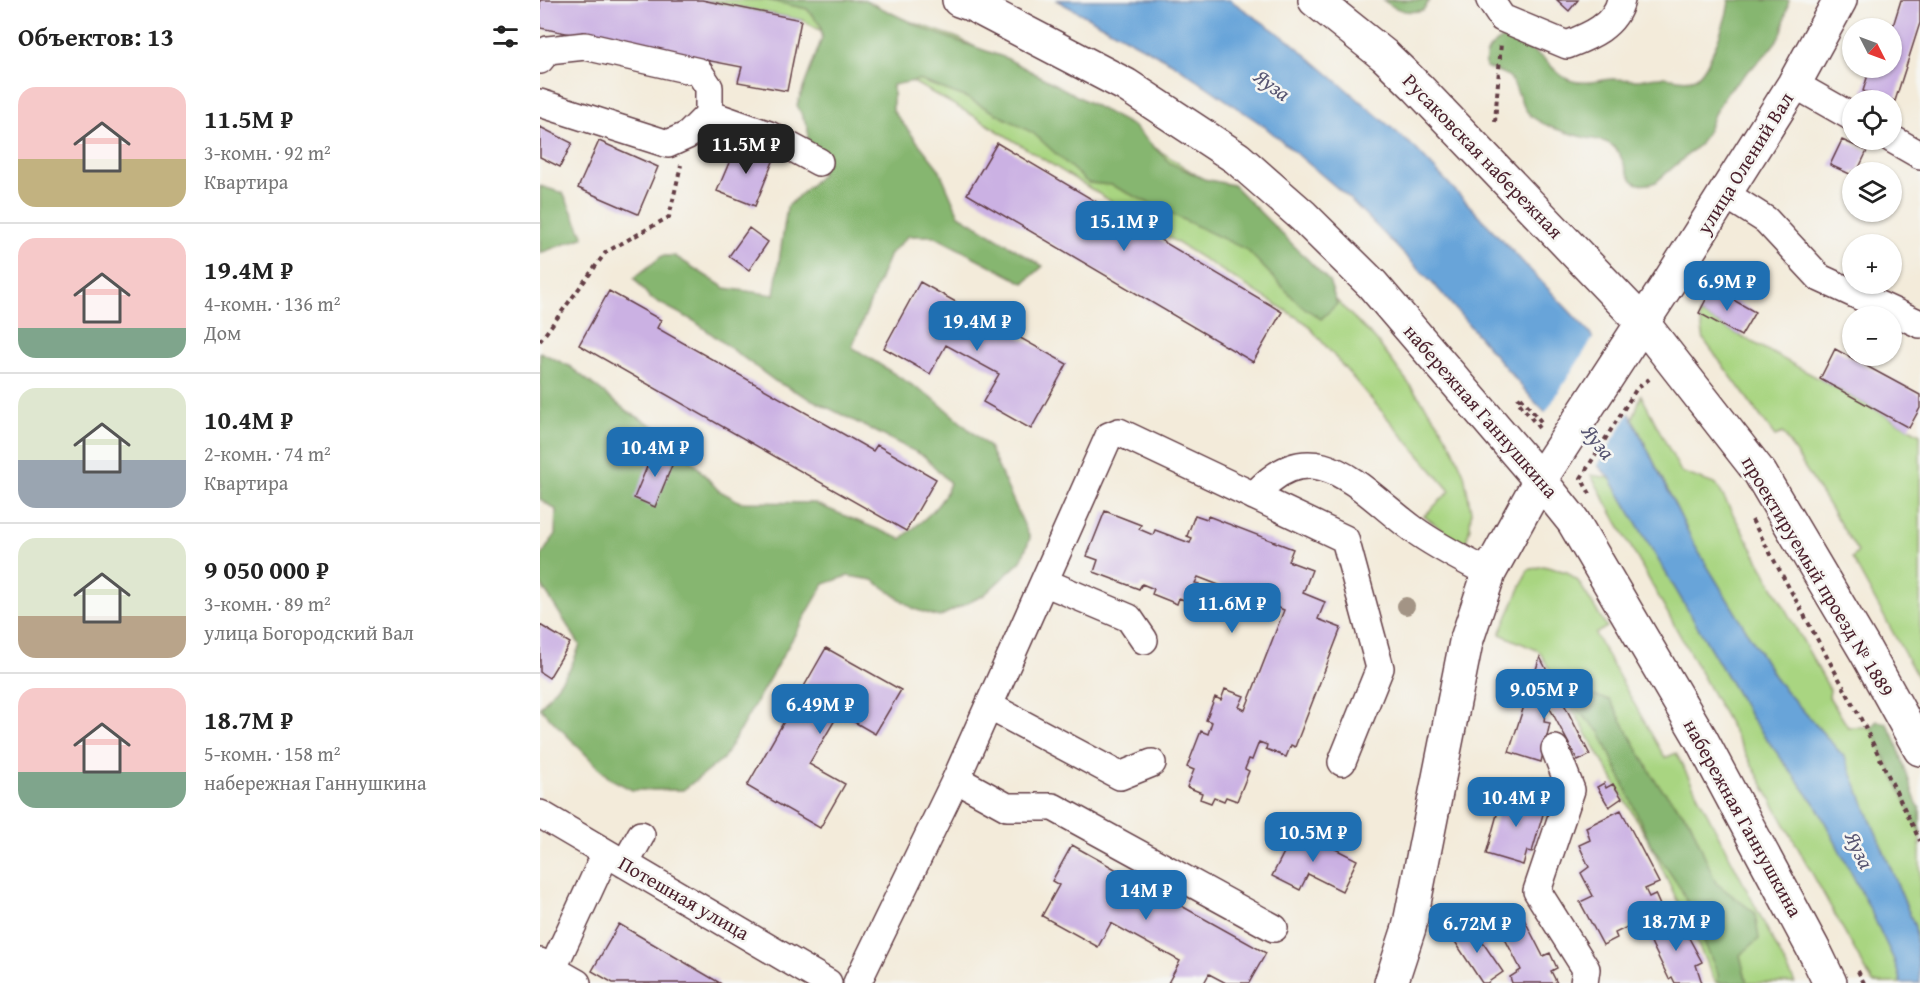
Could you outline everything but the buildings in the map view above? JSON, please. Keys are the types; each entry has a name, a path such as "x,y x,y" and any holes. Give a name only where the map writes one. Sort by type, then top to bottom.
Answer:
{"main road":[{"name":"набережная Ганнушкина","path":"959,0 973,5 1126,85 1237,158 1303,216 1372,284 1573,521 1700,737 1830,983"},
{"name":"Русаковская набережная","path":"1314,0 1385,56 1418,88 1642,322"},
{"name":"улица Олений Вал","path":"1391,983 1409,928 1466,642 1489,573 1540,480 1549,432 1618,362 1794,84 1840,0"},
{"name":"проектируемый проезд № 1889","path":"1642,322 1674,360 1760,473 1865,650 1920,749"}],"street":[{"path":"1496,9 1567,45 1596,33 1618,13 1621,0"},
{"path":"540,60 548,50 585,46 699,72 710,87 709,114 688,135 668,144 540,103"},
{"path":"1794,84 1842,111"},
{"path":"709,114 769,135 819,162"},
{"path":"1902,145 1920,155"},
{"path":"1725,194 1766,220 1820,278 1920,324"},
{"path":"857,983 956,779 1109,436 1119,432 1345,539 1380,668 1342,762"},
{"path":"1254,496 1267,481 1284,470 1300,465 1321,465 1342,474 1415,531 1489,573"},
{"path":"1044,582 1129,618 1144,640"},
{"path":"989,706 1120,776 1152,762"},
{"path":"1555,749 1571,790 1538,891 1586,969 1584,983"},
{"path":"956,779 1007,807 1053,807 1274,928"},
{"name":"Потешная улица","path":"540,814 828,983"},
{"path":"577,983 546,971 616,858 641,835"}],"path":[{"path":"1495,122 1496,9"},
{"path":"540,341 606,252 669,218 688,135"},
{"path":"1581,478 1637,388 1654,375"},
{"path":"1521,397 1549,432 1517,400 1521,397"},
{"path":"1751,518 1861,719 1920,841"}],"green space":[{"path":"702,0 849,0 958,38 1108,117 1215,187 1376,340 1437,421 1453,448 1464,474 1471,511 1466,542 1461,544 1424,516 1450,491 1306,323 974,116 802,20"},
{"path":"767,0 865,0 924,29 1006,58 1133,126 1170,163 1204,179 1233,185 1329,281 1337,304 1321,319 1299,304 1247,250 1111,185 1088,183 1033,133 965,97 919,80 893,85 893,111 939,169 959,215 1043,266 1024,283 934,236 908,236 890,254 852,347 934,399 989,447 1030,538 1021,561 984,595 939,617 914,609 873,580 848,576 824,584 723,759 683,790 632,790 609,778 540,708 570,669 580,645 540,583 541,556 555,535 556,510 540,499 540,352 569,366 627,411 668,434 718,490 740,502 814,503 901,539 936,507 950,483 924,456 775,381 694,321 650,298 634,278 662,256 675,256 725,288 774,295 787,207 822,174 807,154 808,128 797,105 822,38 821,26 807,9"},
{"path":"1383,0 1430,0 1423,10 1412,12 1397,9"},
{"path":"1729,0 1789,0 1782,32 1768,52 1727,92 1700,144 1656,182 1645,185 1631,179 1617,150 1610,144 1558,130 1531,116 1524,107 1511,79 1486,67 1488,50 1502,39 1534,52 1560,75 1573,81 1640,80 1658,77 1682,80 1695,78 1712,54"},
{"path":"540,186 563,193 584,237 540,253"},
{"path":"1699,313 1920,434 1920,682 1852,558 1858,552 1783,433 1775,436 1704,340"},
{"path":"1641,395 1681,472 1717,485 1830,690 1829,697 1848,727 1871,727 1920,833 1920,967 1915,927 1845,758 1777,681 1695,546 1633,419"},
{"path":"1591,475 1610,478 1752,719 1817,807 1867,903 1894,960 1901,983 1873,983"},
{"path":"1543,566 1567,572 1578,581 1607,627 1595,634 1665,758 1676,753 1795,983 1716,983 1651,845 1539,651 1500,634 1528,570"},
{"path":"1573,691 1610,700 1656,782 1690,821 1716,883 1755,913 1759,939 1740,955 1747,983 1718,983 1718,974 1681,889 1651,845 1600,732 1574,707"},
{"path":"1877,721 1886,723 1895,738 1920,808 1920,833 1871,727"}],"water":[{"name":"Яуза","path":"1056,0 1230,0 1291,42 1415,148 1590,333 1695,546 1777,681 1845,758 1915,927 1920,983 1901,983 1894,960 1867,903 1817,807 1752,719 1610,478 1535,402 1440,291 1349,198 1264,126 1172,63"}],"pier":[{"path":"1595,335 1631,410 1596,468 1544,415"}]}
